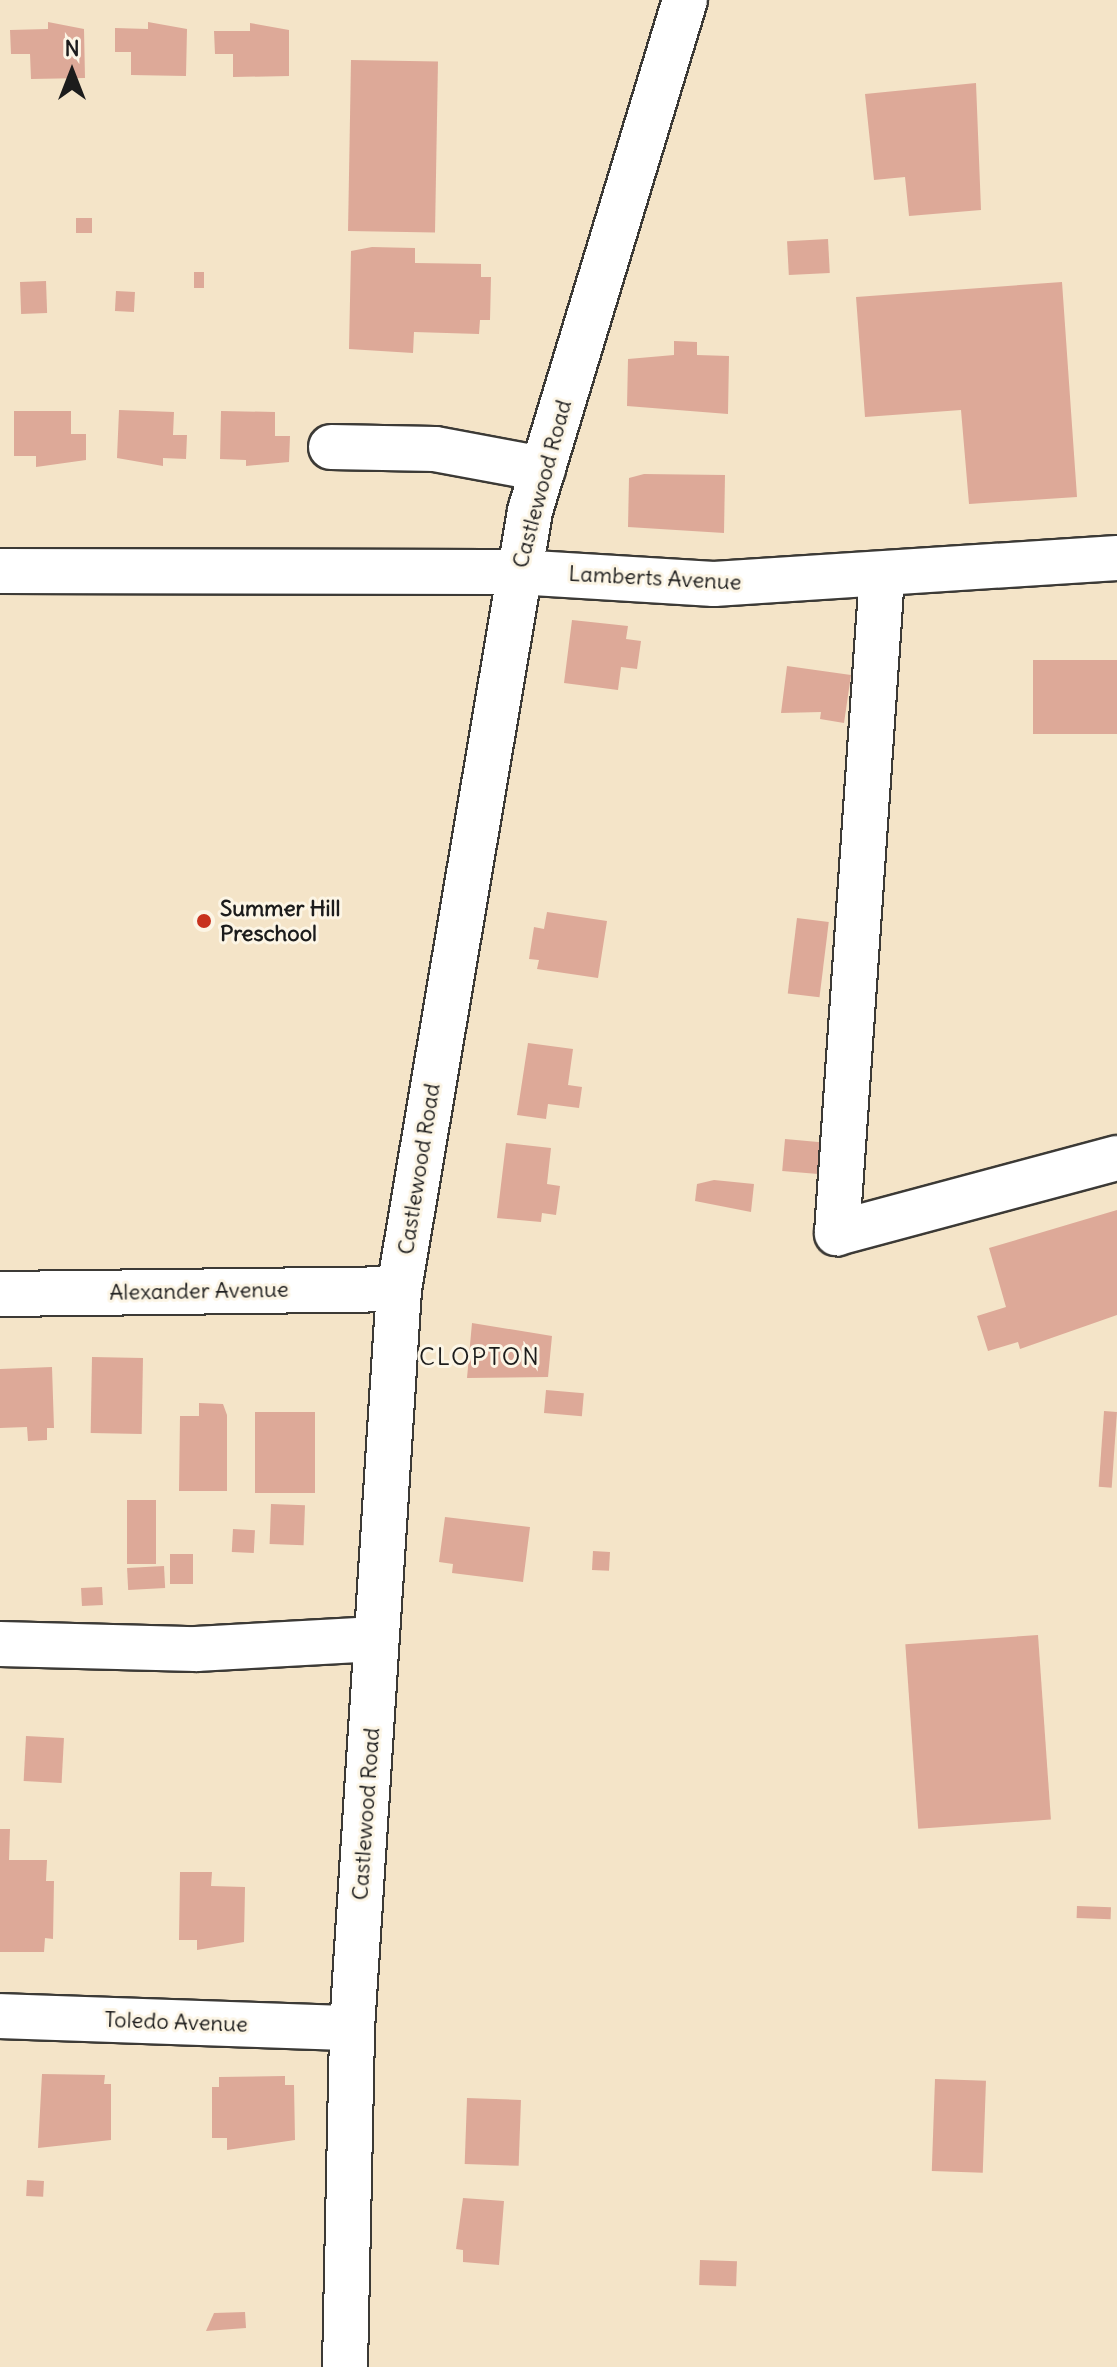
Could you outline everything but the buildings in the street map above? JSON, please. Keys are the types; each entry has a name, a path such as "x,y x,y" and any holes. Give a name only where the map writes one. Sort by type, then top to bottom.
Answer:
{"street":[{"name":"Castlewood Road","path":"345,2367 352,2028 399,1289 517,572 543,469 685,0"},
{"path":"331,447 435,449 543,469"},
{"name":"Lamberts Avenue","path":"0,571 517,572 714,584 1117,558"},
{"path":"882,575 837,1233 1117,1158"},
{"name":"Alexander Avenue","path":"0,1294 399,1289"},
{"path":"0,1644 196,1649 376,1639"},
{"name":"Toledo Avenue","path":"0,2016 352,2028"}],"place":[{"name":"Summer Hill Preschool","path":"204,921"}],"district":[{"name":"CLOPTON","path":"480,1357"}]}
